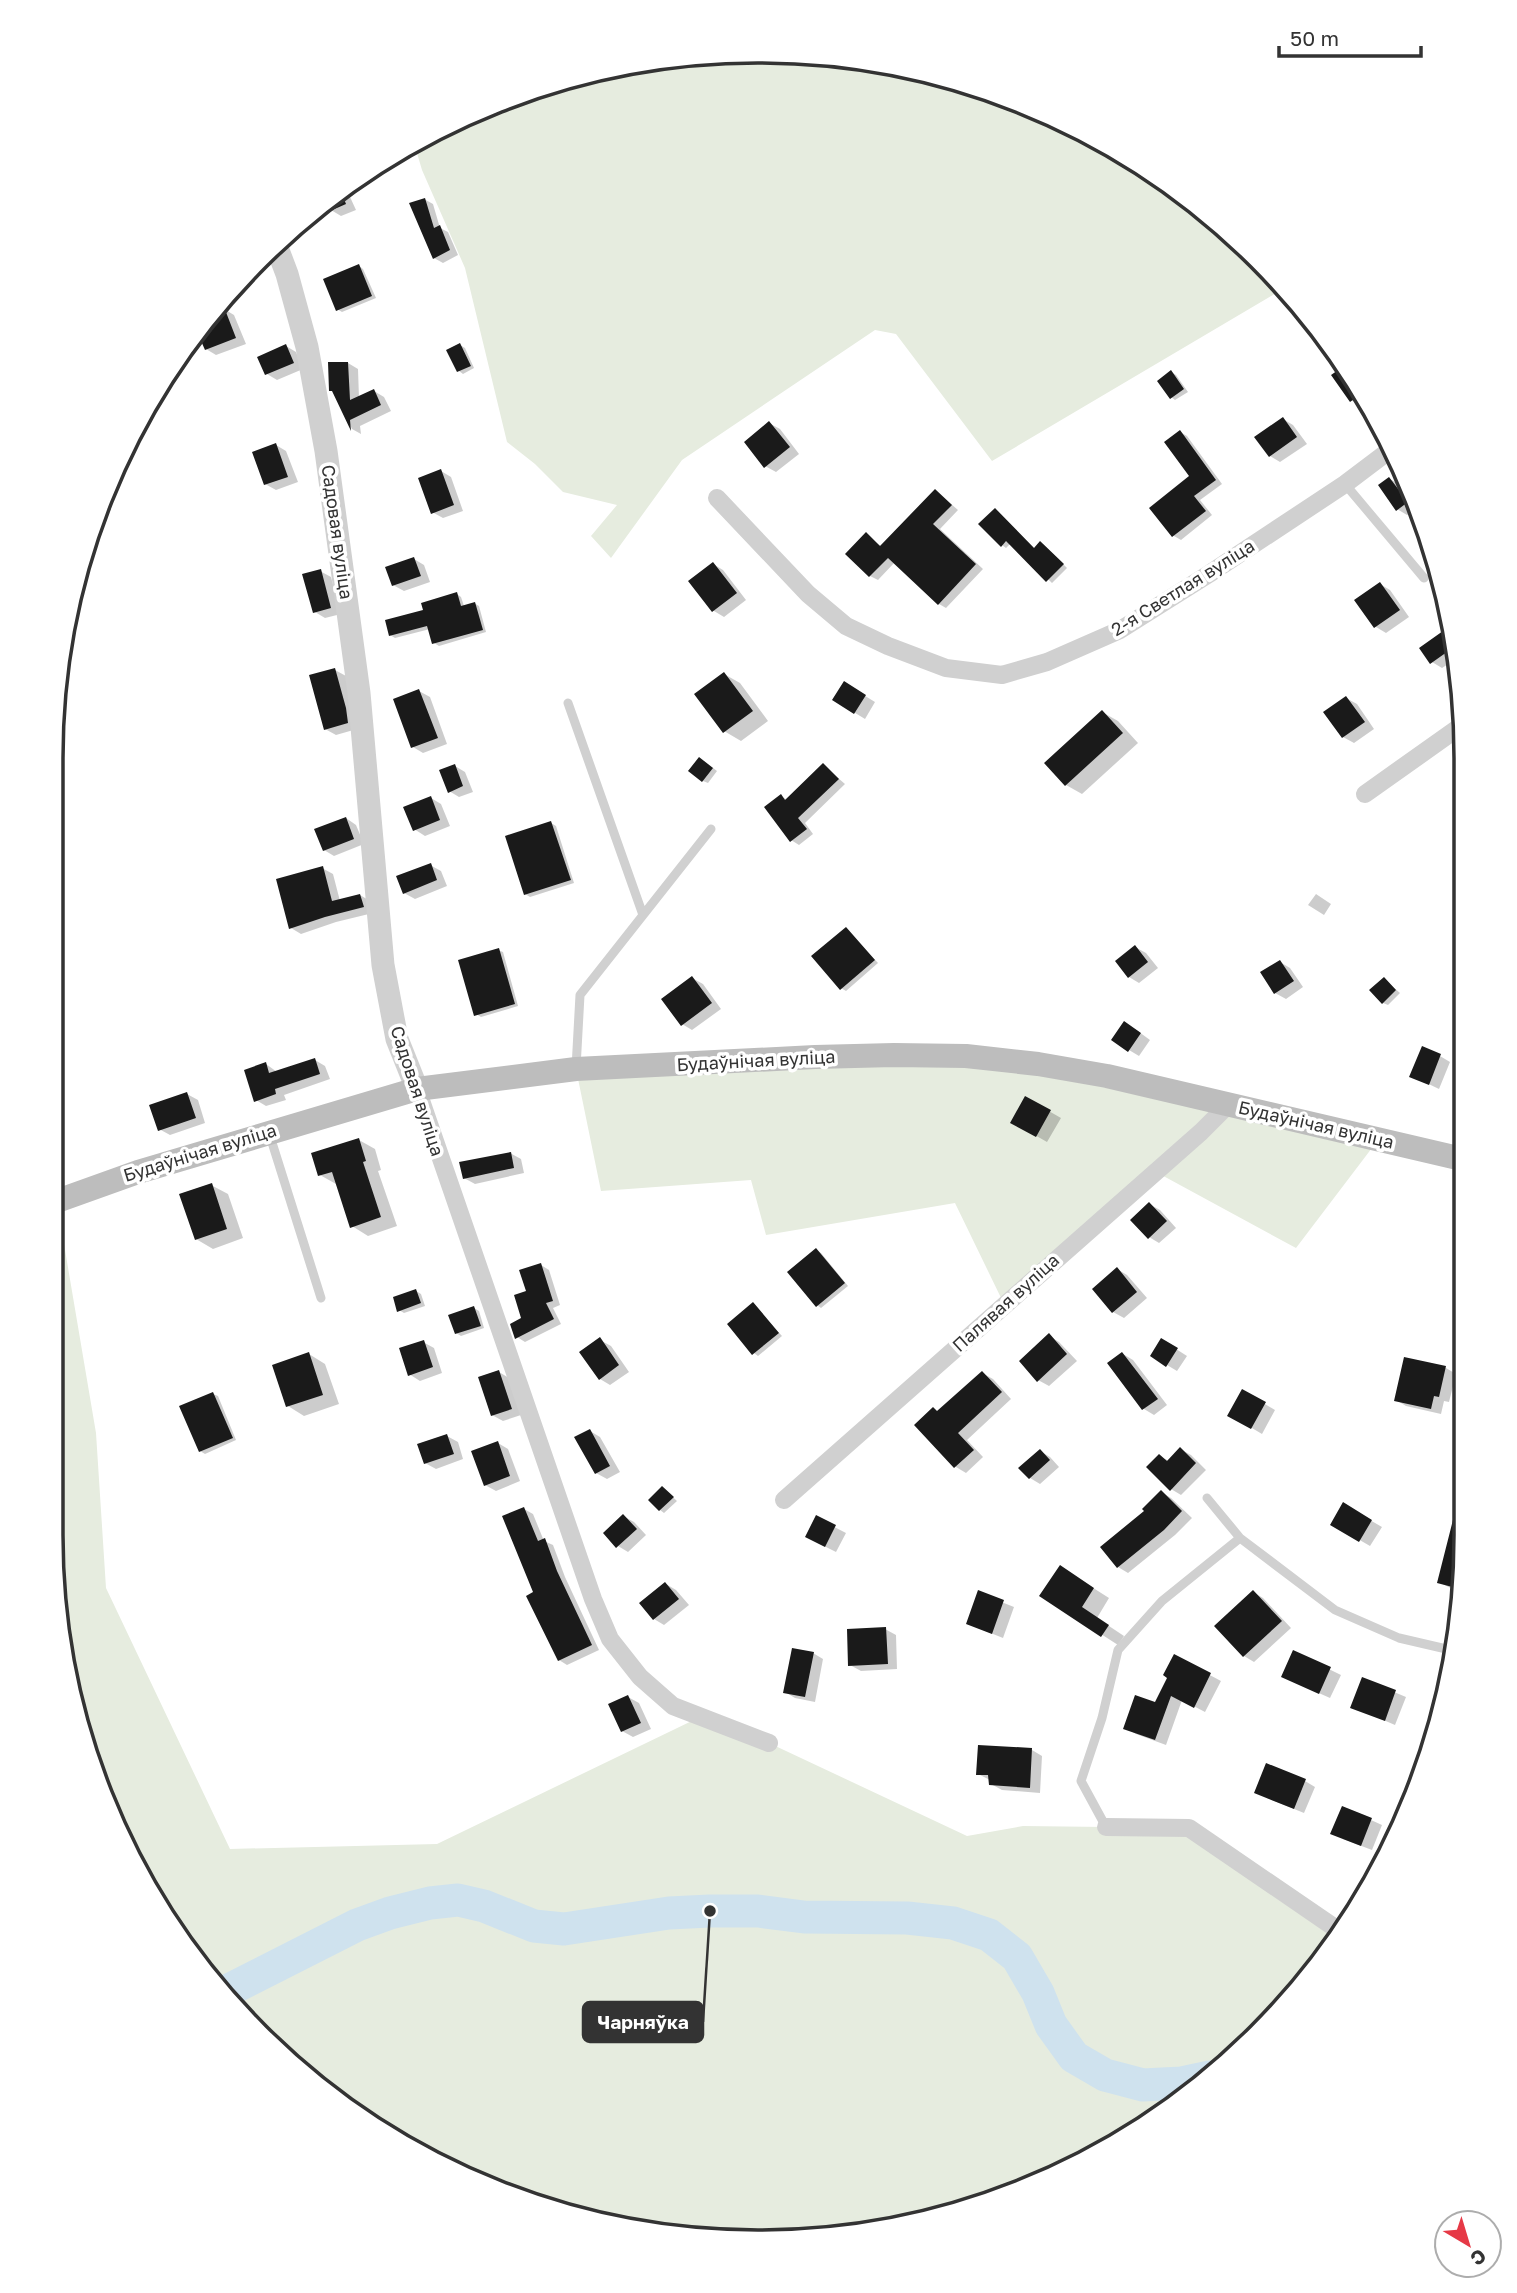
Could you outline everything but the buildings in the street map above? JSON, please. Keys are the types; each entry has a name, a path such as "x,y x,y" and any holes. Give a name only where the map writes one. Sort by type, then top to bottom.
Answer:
{"main road":[{"name":"Будаўнічая вуліца","path":"63,1199 269,1131 417,1089 576,1069 815,1057 966,1056 1038,1064 1107,1076 1454,1157"}],"street":[{"name":"Садовая вуліца","path":"280,255 307,347 326,451 359,693 383,965 397,1039 417,1089 588,1586 610,1639 640,1677 674,1706 769,1743"},
{"name":"2-я Светлая вуліца","path":"717,498 808,594 846,626 888,646 946,668 1002,675 1047,662 1121,629 1209,575 1345,484 1384,455"},
{"path":"1365,794 1453,731"},
{"name":"Палявая вуліца","path":"783,1500 1201,1132 1228,1105"},
{"path":"1106,1827 1189,1828 1333,1927"}],"lane":[{"path":"1345,484 1424,578"},
{"path":"568,703 643,915"},
{"path":"576,1069 580,995 710,829"},
{"path":"269,1131 321,1298"},
{"path":"1207,1498 1240,1538 1335,1610 1399,1638 1444,1649"},
{"path":"1106,1827 1081,1781 1102,1718 1118,1650 1162,1601 1240,1538"}],"shaded area":[{"path":"713,64 804,64 849,69 894,76 982,100 1025,116 1106,156 1182,207 1217,236 1275,294 992,461 896,334 875,330 682,460 611,558 591,536 617,505 563,492 535,464 507,442 465,268 417,153 451,135 535,100 623,76"},
{"path":"966,1056 1378,1140 1296,1248 1156,1172 1004,1304 955,1203 766,1235 751,1180 601,1191 576,1069"},
{"path":"63,1238 96,1433 106,1588 230,1849 437,1844 700,1717 769,1743 967,1836 1023,1826 1189,1828 1333,1927 1281,1993 1250,2026 1182,2086 1106,2137 1025,2177 982,2193 894,2217 804,2229 713,2229 623,2217 578,2206 492,2177 451,2158 372,2113 335,2086 267,2026 236,1993 180,1921 156,1882 116,1801 100,1758 76,1670 64,1580"}],"waterway":[{"path":"232,1988 357,1925 430,1903 458,1900 484,1906 534,1926 564,1929 669,1913 710,1911 758,1911 804,1917 907,1918 953,1923 989,1935 1017,1957 1038,1993 1051,2025 1074,2057 1105,2075 1143,2085 1187,2082"}],"place":[{"name":"Чарняўка","path":"710,1911"}]}
